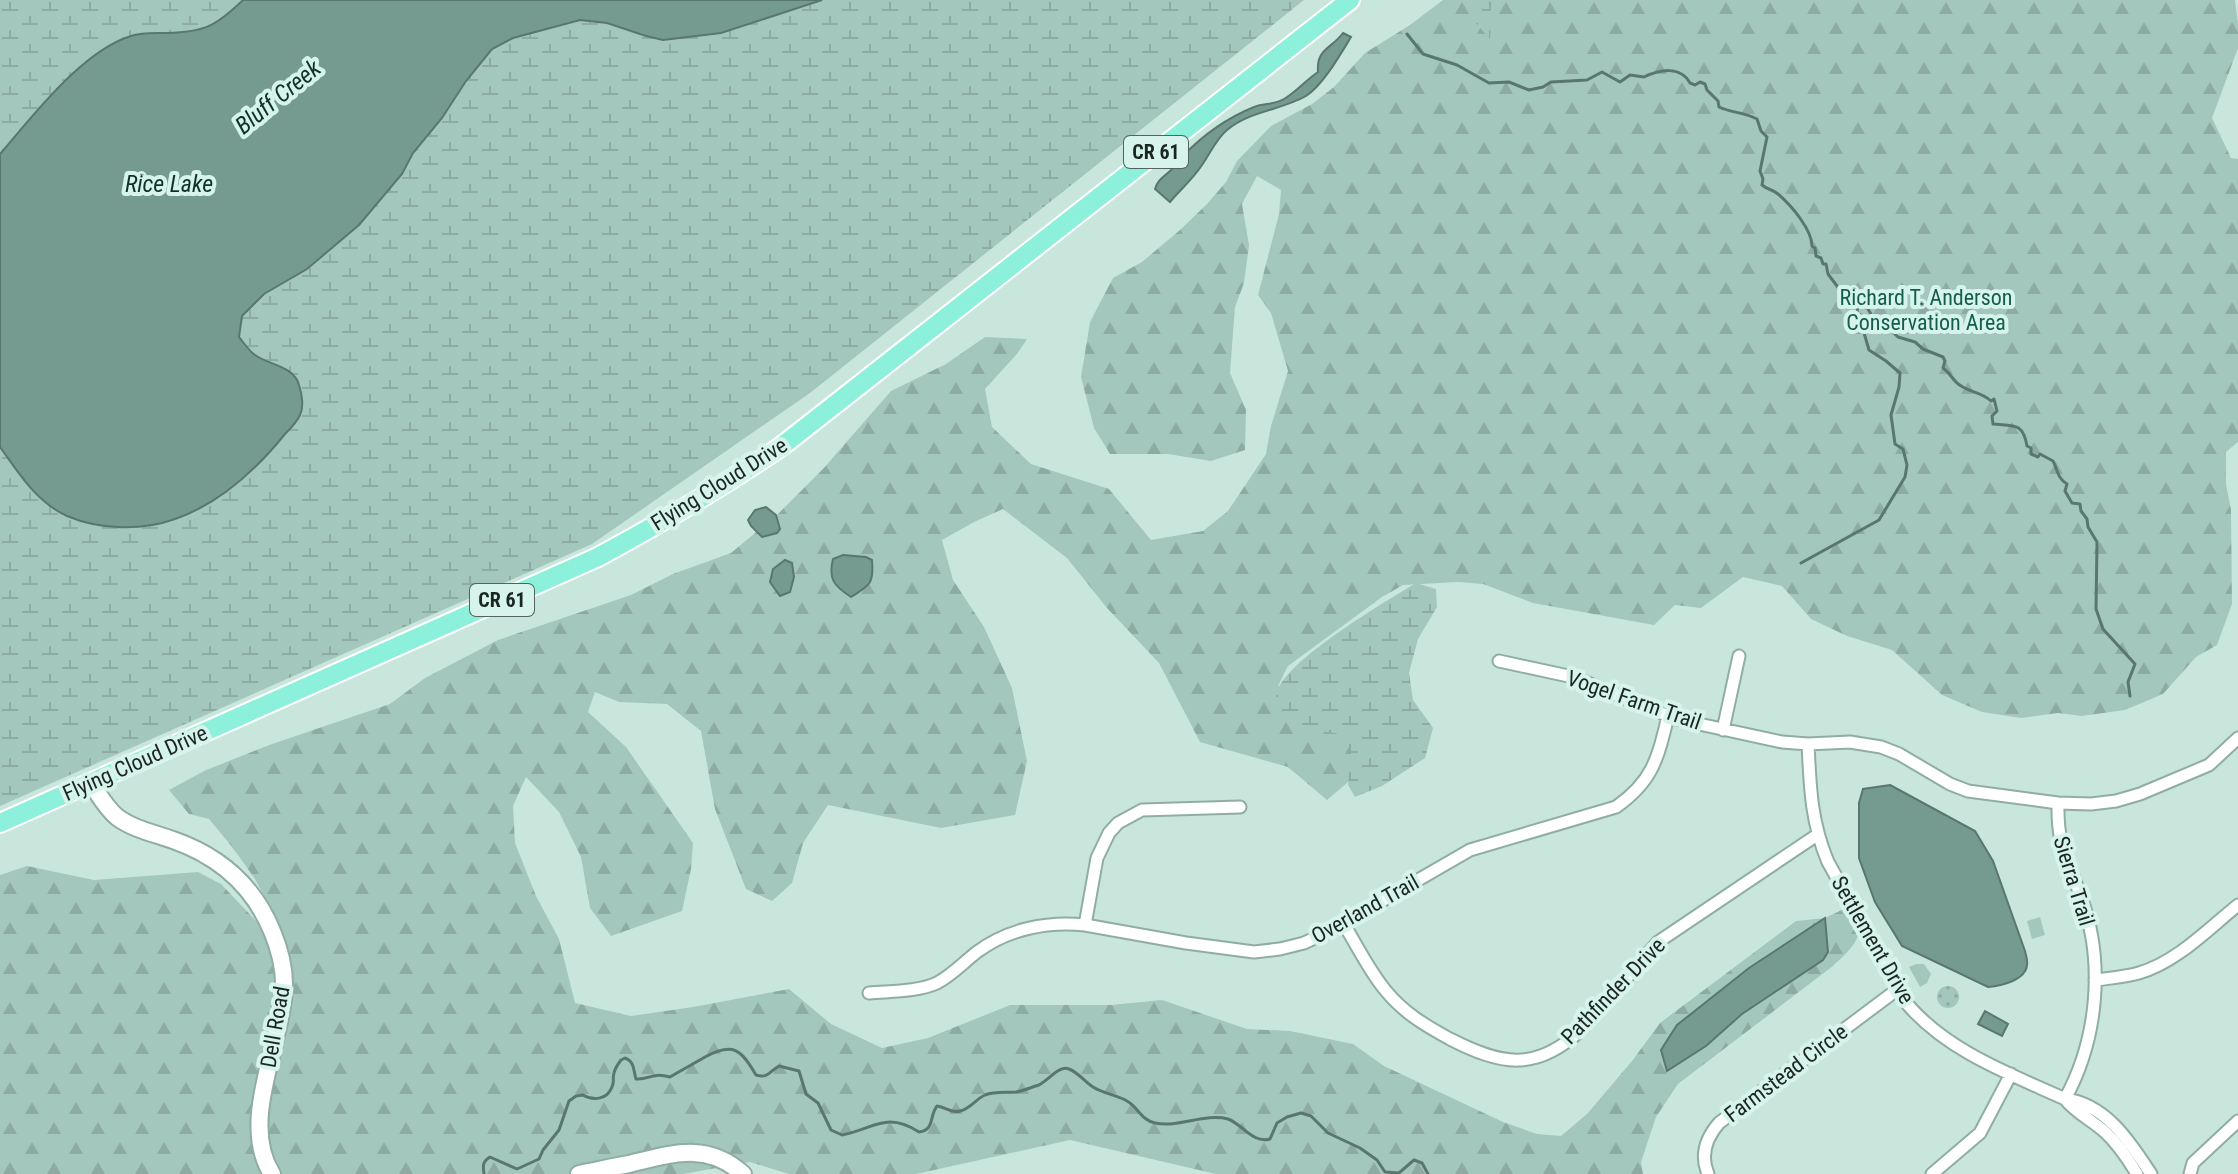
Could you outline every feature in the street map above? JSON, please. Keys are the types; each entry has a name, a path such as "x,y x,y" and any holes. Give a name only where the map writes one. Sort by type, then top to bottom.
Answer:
{"main road":[{"name":"Flying Cloud Drive","path":"0,823 598,557 682,512 782,446 1350,0"}],"street":[{"name":"Vogel Farm Trail","path":"1723,730 1739,656"},
{"name":"Vogel Farm Trail","path":"1499,661 1573,677 1668,716 1723,730 1782,742 1850,742 1881,747 1968,791 2058,803 2091,804 2140,794 2209,765 2238,738"},
{"name":"Overland Trail","path":"869,993 934,984 988,945 1026,929 1061,922 1228,950 1254,952 1304,943 1470,850 1616,807 1645,782 1654,766 1668,716"},
{"name":"Settlement Drive","path":"1808,744 1817,835 1828,862 1908,1005 1923,1023 1941,1037 2065,1099 2080,1101 2117,1127 2151,1174"},
{"name":"Dell Road","path":"91,783 110,810 135,828 184,844 231,870 253,896 271,927 282,963 284,988 282,1012 260,1108 263,1151 272,1174"},
{"name":"Sierra Trail","path":"2058,803 2059,839 2089,925 2095,980 2094,1007 2088,1035 2065,1099"},
{"path":"1085,925 1097,858 1109,833 1118,823 1142,810 1240,807"},
{"name":"Pathfinder Drive","path":"1343,923 1384,989 1418,1022 1493,1058 1531,1059 1566,1044 1666,935 1817,835"},
{"path":"2095,980 2141,973 2163,963 2238,905"},
{"name":"Farmstead Circle","path":"1708,1174 1704,1165 1706,1143 1719,1123 1898,989"},
{"path":"1932,1174 1980,1133 2011,1074"},
{"name":"Settlement Drive","path":"2065,1099 2072,1109 2105,1132 2137,1174"},
{"path":"2190,1174 2193,1163 2238,1121"},
{"path":"579,1174 668,1154 701,1152 733,1165 743,1174"}],"green space":[{"path":"0,0 243,0 217,22 201,29 131,36 94,55 60,86 0,154"},
{"path":"822,0 1304,0 810,393 592,544 0,806 0,447 27,485 69,517 108,527 144,527 285,368 255,355 238,337 242,316 264,294 307,269 402,174 413,153 491,49 513,38 580,20 607,23 663,40 721,33"},
{"name":"Richard T. Anderson Conservation Area","path":"1443,0 2235,0 2238,48 2212,118 2231,158 2238,159 2238,442 2226,452 2226,484 2231,510 2232,604 2217,645 2196,657 2163,694 2125,710 2082,716 2058,713 2021,718 1982,712 1942,695 1892,650 1847,636 1811,619 1782,586 1743,577 1701,608 1675,605 1654,625 1533,603 1483,584 1403,585 1288,666 1278,686 1350,725 1354,777 1327,800 1288,767 1200,742 1159,663 1107,608 1067,558 1003,509 942,540 953,580 984,627 1012,688 1027,761 1015,815 941,828 828,805 803,843 792,883 772,901 746,889 715,809 701,731 667,704 619,702 595,692 588,712 626,747 693,843 682,911 611,936 590,908 581,857 559,812 526,777 513,806 515,843 536,896 559,939 575,1003 631,1016 789,989 831,1024 882,1048 928,1038 1010,1005 1111,1005 1162,1000 1247,1029 1290,1031 1353,1044 1384,1066 1503,1122 1537,1134 1561,1136 1587,1114 1660,1023 1796,921 1825,918 1848,907 1858,925 1858,933 1852,946 1833,966 1678,1084 1656,1117 1641,1162 1643,1174 1216,1174 1070,1140 916,1174 789,1174 750,1162 683,1174 0,1174 0,875 27,866 94,880 198,872 221,884 260,925 275,916 255,879 209,819 189,814 169,790 206,770 272,744 390,704 425,678 498,640 631,595 673,574 731,553 778,514 823,469 891,391 946,364 985,337 1027,339 985,389 992,427 1031,464 1109,489 1151,540 1203,531 1228,511 1266,454 1288,371 1271,313 1258,295 1279,214 1281,190 1257,176 1242,204 1249,245 1244,283 1235,307 1230,373 1246,410 1245,450 1211,461 1168,454 1110,454 1094,428 1081,377 1090,322 1113,278 1142,262 1180,230 1207,204 1226,182 1237,161 1271,126 1312,104 1334,87 1365,53"},
{"path":"1464,0 1494,0 1491,4 1490,39 1474,21"},
{"path":"1416,583 1436,589 1437,607 1418,639 1409,673 1413,700 1433,728 1425,758 1382,786 1355,797 1348,785 1351,753 1343,734 1303,729 1277,708 1277,691 1301,661 1320,646"},
{"path":"2040,917 2045,935 2032,939 2027,921"},
{"path":"1924,964 1931,974 1927,983 1920,987 1909,967"},
{"path":"1948,986 1956,989 1959,997 1956,1005 1948,1008 1940,1005 1937,997 1940,989"}],"water":[{"name":"Rice Lake","path":"243,0 822,0 721,33 663,40 607,23 580,20 513,38 492,49 413,153 402,174 359,225 307,269 264,294 242,316 239,337 249,349 287,370 296,379 302,404 300,415 293,425 236,484 191,513 149,526 107,526 80,521 56,510 37,495 0,447 0,154 60,86 94,55 131,36 201,29 217,22"},
{"path":"1343,33 1351,37 1319,85 1306,96 1245,119 1227,130 1195,175 1170,202 1155,189 1181,158 1216,128 1234,116 1293,93 1318,72 1319,58"},
{"path":"766,507 776,515 780,529 777,533 762,537 748,520 755,510"},
{"path":"843,555 872,560 869,583 851,597 840,589 831,572 833,559"},
{"path":"785,560 792,563 794,577 790,592 780,596 770,582 773,569"},
{"path":"1890,785 1975,831 1993,861 2025,951 2026,970 2018,978 1988,987 1902,946 1875,902 1859,858 1859,803 1863,789"},
{"path":"1825,918 1828,952 1823,960 1742,1014 1706,1046 1667,1071 1661,1050 1677,1025 1749,968"},
{"path":"1985,1011 2008,1024 2002,1036 1978,1024"}],"waterway":[{"path":"1407,34 1423,54 1457,65 1489,83 1509,82 1529,90 1551,82 1587,80 1602,72 1620,82 1630,75 1644,77 1656,72 1675,71 1690,83 1705,84 1719,107 1757,119 1767,137 1760,171 1762,185 1778,194 1800,218 1809,233 1816,256 1826,264 1828,274 1843,294 1853,295 1859,302 1864,302 1872,316 1898,337 1943,357 1943,368 1960,385 1991,401 1994,399 1997,411 1992,416 1993,424 2020,429 2027,446 2031,448 2031,454 2038,457 2040,454 2053,461 2059,476 2067,484 2065,491 2072,503 2080,504 2097,542 2096,609 2103,629 2135,664 2128,682 2130,696"},
{"path":"1801,563 1879,520 1905,477 1907,465 1903,449 1895,444 1891,415 1900,373 1869,350 1862,326 1865,317 1857,313 1858,303"},
{"path":"484,1174 484,1164 490,1157 517,1169 539,1159 559,1130 569,1101 576,1096 595,1099 607,1095 612,1087 614,1071 621,1060 625,1058 631,1062 636,1079 659,1075 670,1077 715,1052 729,1049 741,1054 756,1075 766,1075 779,1066 799,1071 806,1094 818,1103 831,1130 842,1135 889,1122 924,1131 930,1126 937,1106 960,1111 985,1095 1016,1092 1039,1085 1065,1068 1097,1089 1127,1101 1146,1119 1155,1123 1228,1119 1264,1140 1270,1139 1277,1123 1301,1113 1311,1116 1328,1133 1360,1148 1377,1160 1385,1172 1399,1173 1414,1160 1422,1163 1428,1174"}],"water label":[{"name":"Bluff Creek","path":"278,97"}]}
